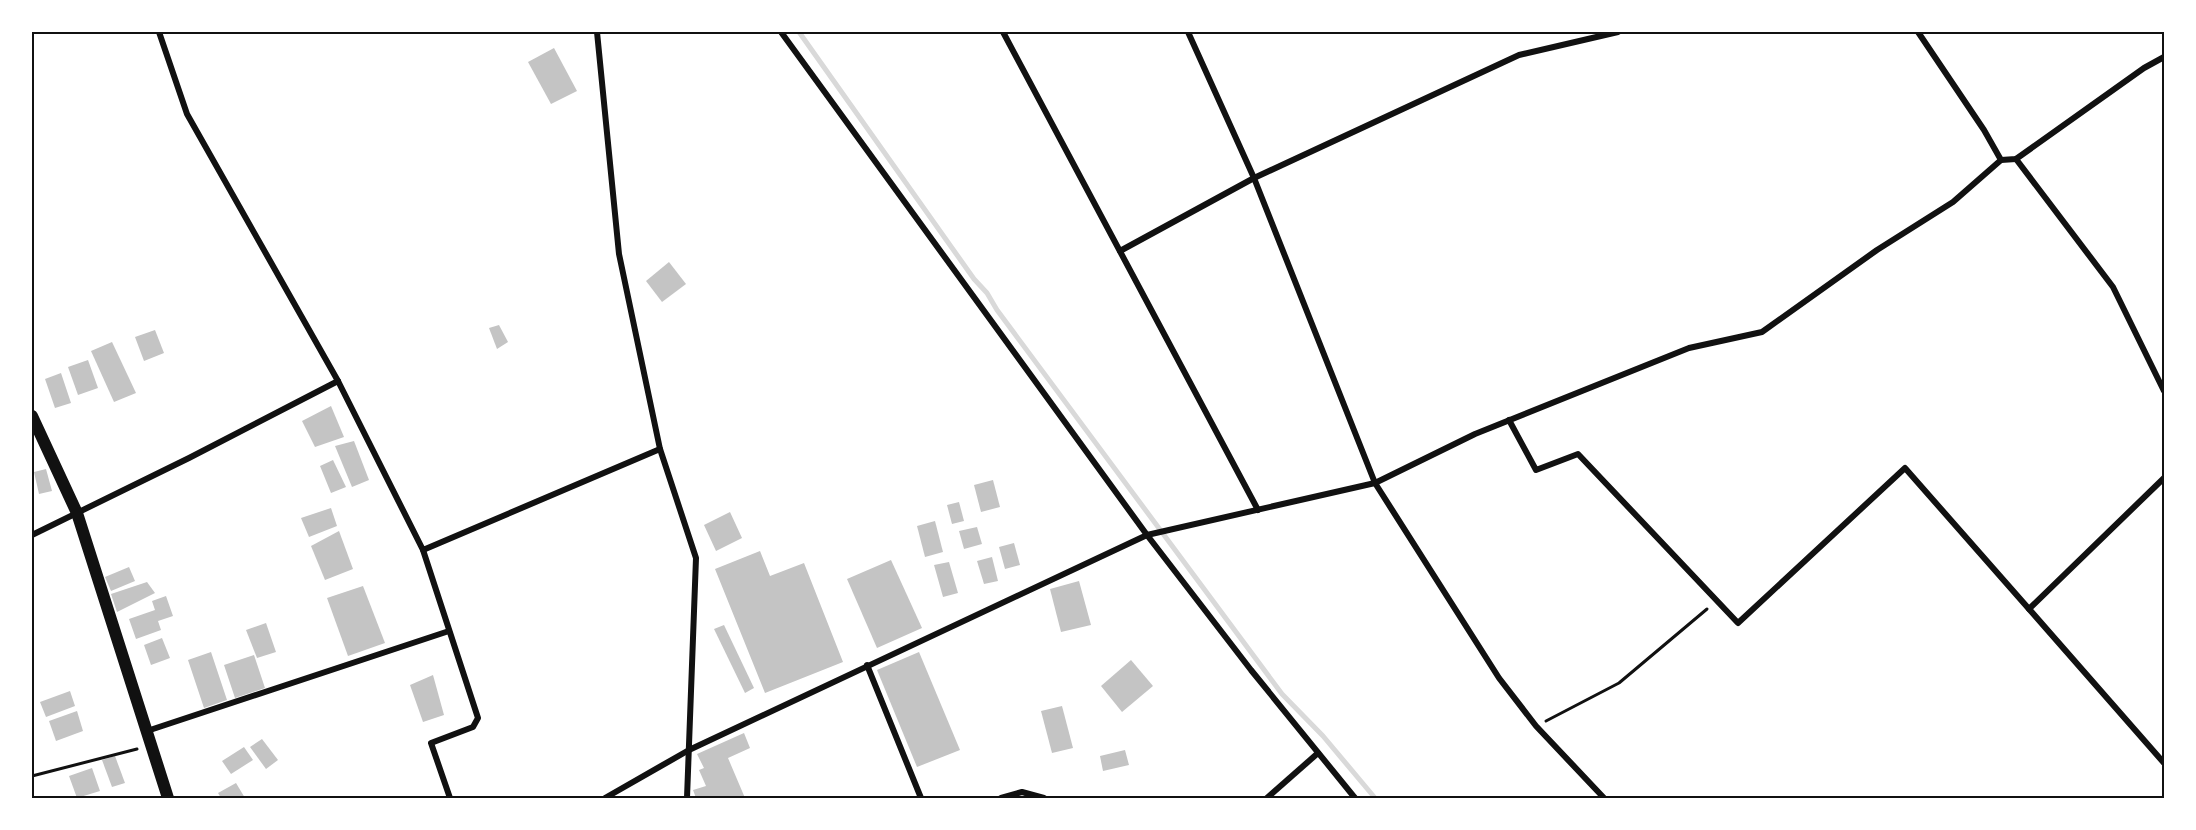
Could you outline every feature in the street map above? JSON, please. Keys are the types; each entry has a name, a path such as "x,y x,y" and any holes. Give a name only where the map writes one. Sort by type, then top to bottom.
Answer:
{"main road":[{"path":"32,416 77,513 168,798"}],"street":[{"path":"159,32 187,114 338,381 423,550 478,718 473,727 431,742 450,798"},
{"path":"597,32 619,254 660,449 696,558 687,798"},
{"path":"781,32 1147,535 1355,798"},
{"path":"1003,32 1258,510"},
{"path":"1188,32 1254,178 1375,483 1498,678 1536,726 1604,798"},
{"path":"1120,251 1254,178 1519,56 1618,32"},
{"path":"1918,32 1984,130 2001,160"},
{"path":"605,798 689,750 1147,535 1375,483 1475,434 1689,348 1762,332 1877,250 1953,202 2001,160 2016,159 2144,68 2164,57"},
{"path":"2016,159 2113,287 2164,391"},
{"path":"32,535 338,381"},
{"path":"1509,420 1536,470 1578,454 1738,623 1905,468 2164,763"},
{"path":"423,550 660,449"},
{"path":"2029,609 2164,478"},
{"path":"146,732 450,631"},
{"path":"867,665 921,798"},
{"path":"1267,798 1318,753"},
{"path":"1000,798 1022,792 1044,798"}],"path":[{"path":"1536,726 1620,683 1717,600"},
{"path":"32,776 151,746"}],"building":[{"path":"554,48 577,91 551,104 528,62"},
{"path":"669,262 686,284 662,302 646,281"},
{"path":"499,325 508,342 497,349 489,328"},
{"path":"155,330 164,353 144,361 135,337"},
{"path":"112,342 136,393 114,402 91,351"},
{"path":"88,360 98,388 78,395 68,367"},
{"path":"61,373 71,403 55,408 45,379"},
{"path":"331,406 344,437 315,447 302,421"},
{"path":"354,441 369,480 352,487 335,446"},
{"path":"333,460 346,487 331,493 320,466"},
{"path":"46,469 52,491 39,494 34,472"},
{"path":"993,480 1000,507 981,512 974,485"},
{"path":"959,502 964,521 952,524 947,505"},
{"path":"331,508 337,526 309,537 301,518"},
{"path":"730,512 742,538 716,551 704,525"},
{"path":"935,521 943,552 925,557 917,526"},
{"path":"977,527 982,544 964,549 959,531"},
{"path":"339,531 353,569 325,580 311,546"},
{"path":"1014,543 1020,565 1005,569 999,547"},
{"path":"760,551 770,576 804,563 843,662 765,693 715,569"},
{"path":"992,557 998,581 984,584 977,561"},
{"path":"891,560 922,628 877,648 847,579"},
{"path":"949,562 958,593 943,597 934,565"},
{"path":"129,567 135,581 111,591 105,577"},
{"path":"1079,581 1091,625 1061,632 1050,589"},
{"path":"147,582 155,593 117,612 111,594"},
{"path":"363,586 385,643 348,656 327,598"},
{"path":"166,596 173,616 158,621 161,630 136,639 129,619 155,610 152,601"},
{"path":"266,623 276,652 257,658 246,630"},
{"path":"724,625 754,688 745,693 714,629"},
{"path":"162,638 170,658 151,665 144,645"},
{"path":"211,652 227,700 204,708 188,660"},
{"path":"919,652 960,750 917,767 877,670"},
{"path":"254,655 265,688 235,698 224,665"},
{"path":"1131,660 1153,686 1122,712 1101,686"},
{"path":"433,675 444,715 423,722 410,685"},
{"path":"70,691 75,706 46,717 40,702"},
{"path":"1062,706 1073,748 1052,753 1041,711"},
{"path":"77,711 83,731 56,741 49,721"},
{"path":"744,733 750,748 728,758 745,798 696,798 693,790 706,786 699,770 704,768 697,754"},
{"path":"262,739 278,760 266,769 250,747"},
{"path":"244,747 253,760 231,774 222,761"},
{"path":"1125,750 1129,765 1103,771 1100,756"},
{"path":"115,756 125,783 112,787 102,760"},
{"path":"92,768 100,791 77,798 69,776"},
{"path":"236,783 245,798 221,798 218,793"}],"waterway":[{"path":"799,32 974,279 987,293 997,310 1282,694 1323,736 1375,798"}]}
